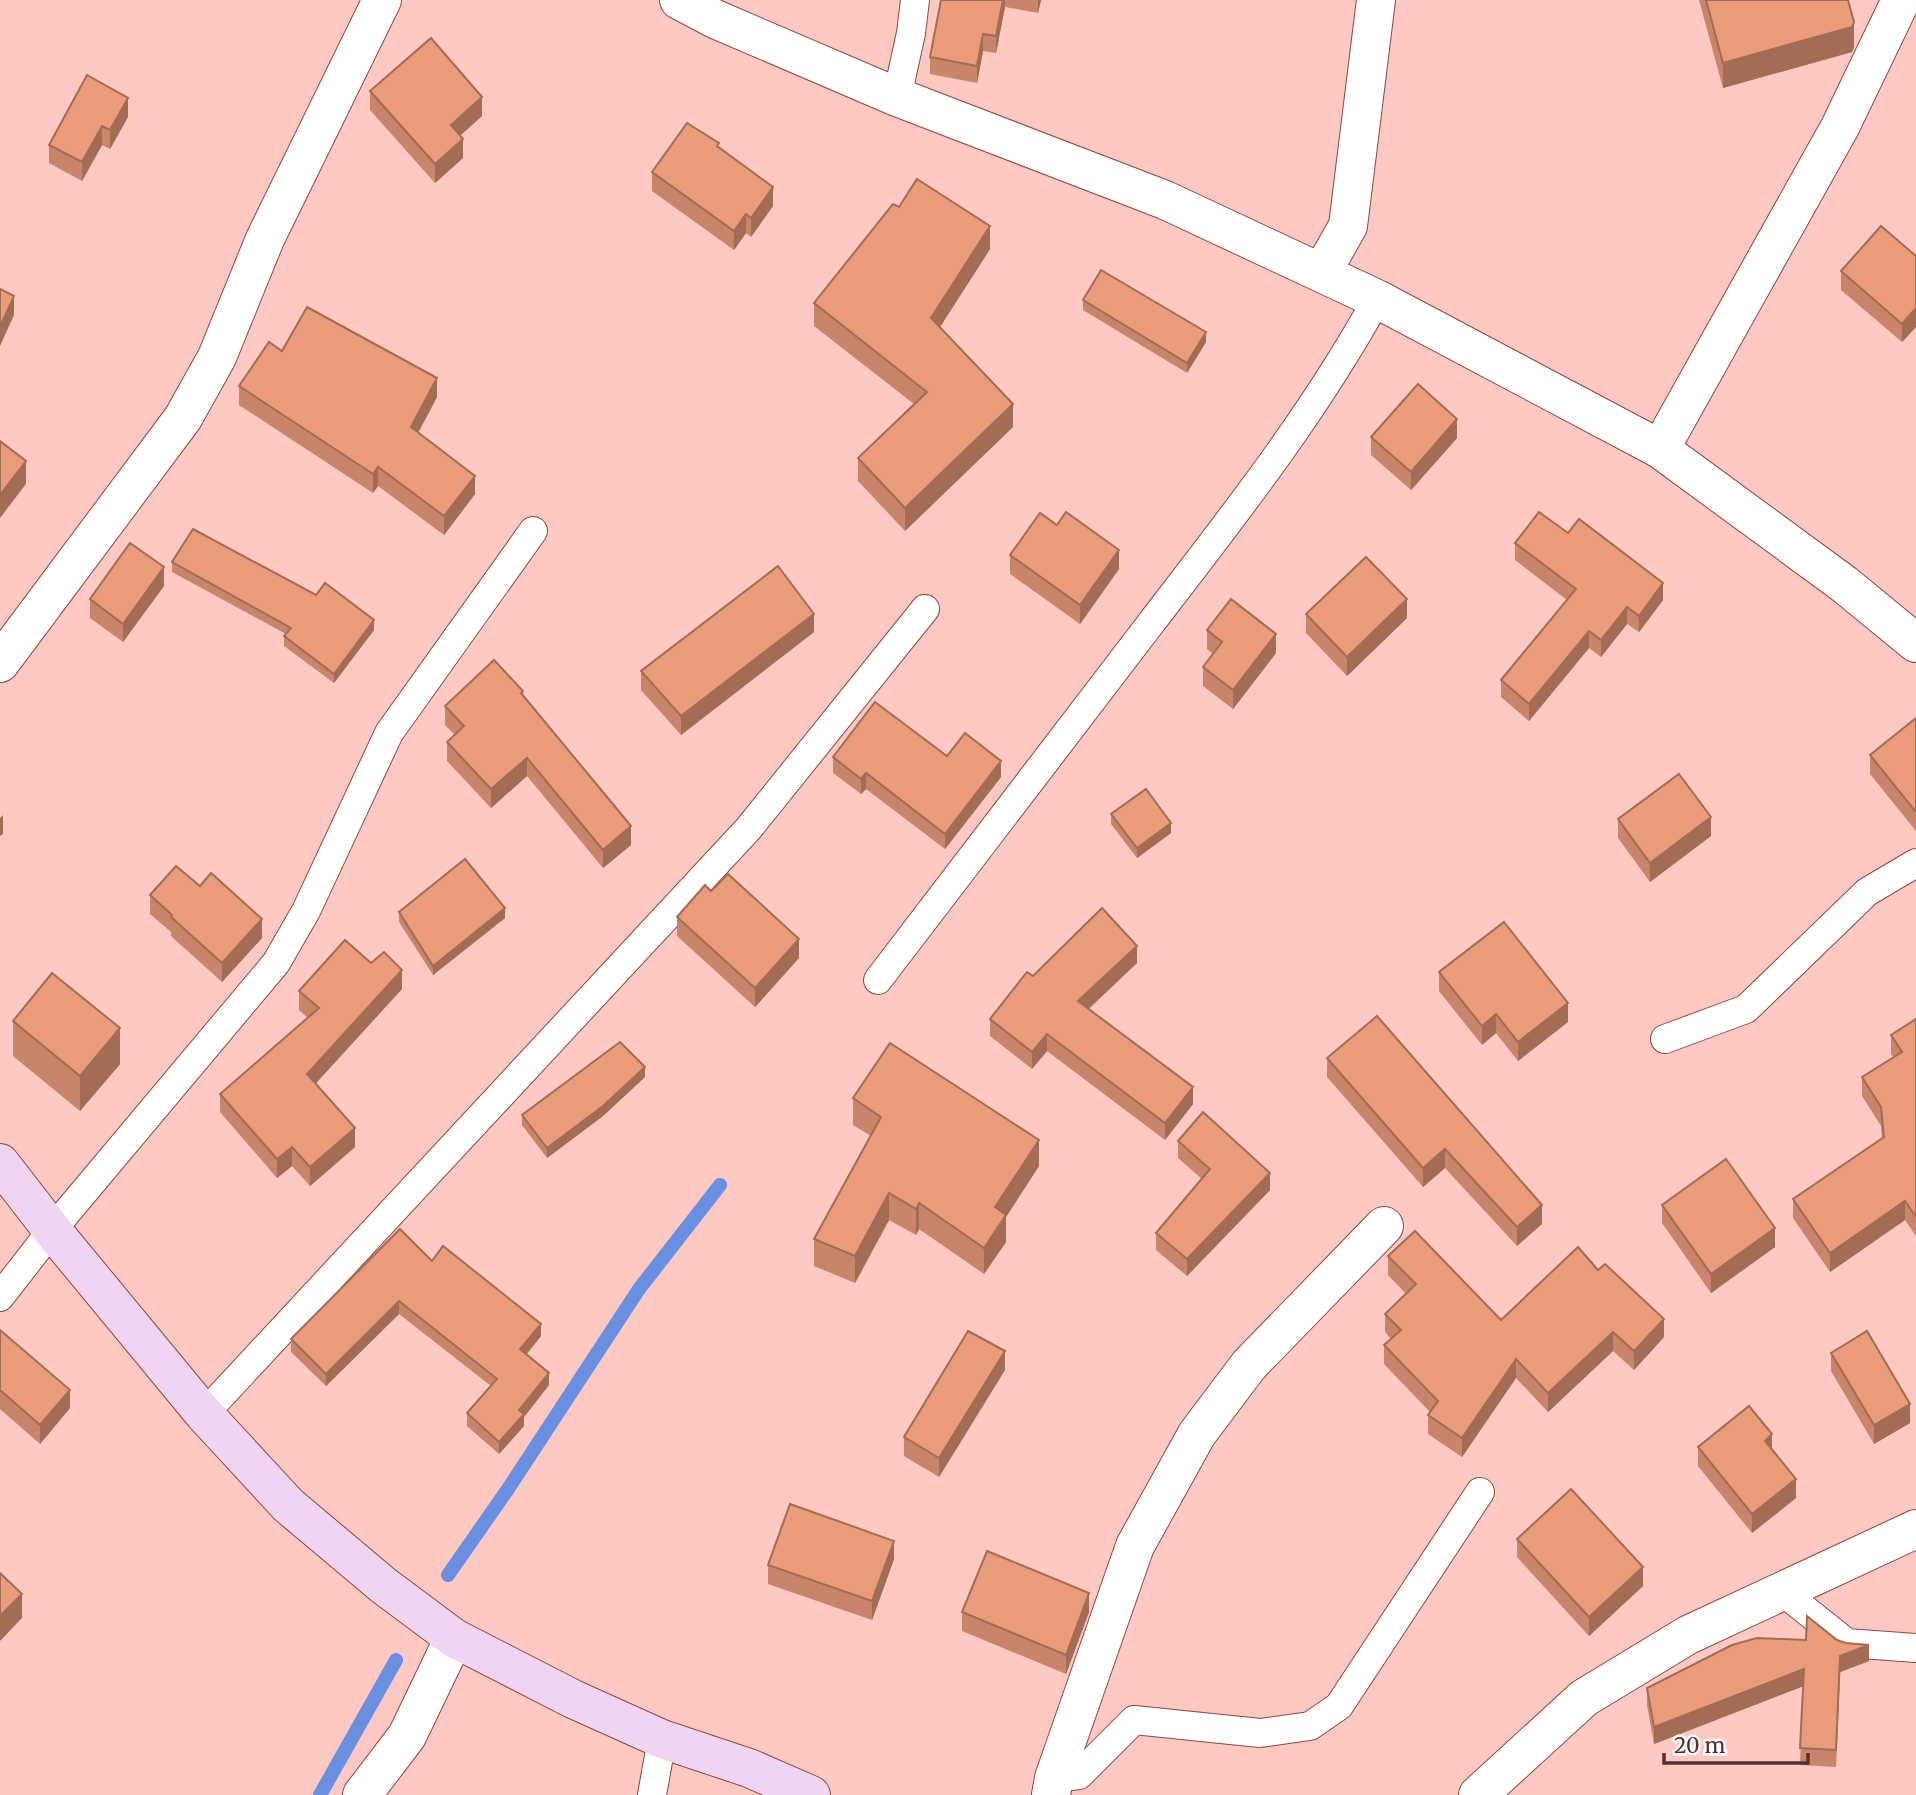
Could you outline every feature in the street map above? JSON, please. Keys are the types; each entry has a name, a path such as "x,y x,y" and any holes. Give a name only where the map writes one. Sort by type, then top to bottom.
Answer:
{"main road":[{"path":"0,1163 204,1414 288,1504 383,1585 454,1638 573,1699 662,1739 749,1768 811,1795"}],"street":[{"path":"0,663 183,418 217,357 265,239 383,0"},
{"path":"679,0 715,19 897,97 1165,200 1377,299 1660,449 1844,584 1916,643"},
{"path":"1322,272 1348,226 1376,0"},
{"path":"1660,449 1840,127 1901,0"},
{"path":"1053,1786 1135,1546 1198,1434 1249,1365 1384,1226"},
{"path":"1478,1795 1584,1698 1688,1635 1916,1529"},
{"path":"362,1795 407,1736 454,1638"}],"lane":[{"path":"897,97 915,0"},
{"path":"878,980 1183,581 1306,415 1345,356 1377,299"},
{"path":"0,1297 52,1230 276,963 306,911 389,733 533,531"},
{"path":"204,1414 749,828 925,609"},
{"path":"1665,1039 1746,1009 1867,892 1916,863"},
{"path":"1053,1786 1079,1775 1134,1720 1260,1733 1310,1726 1329,1713 1339,1706 1480,1492"},
{"path":"1783,1592 1847,1643 1916,1648"},
{"path":"652,1795 662,1739"}],"building":[{"path":"941,0 1003,0 996,36 983,34 977,66 930,57"},
{"path":"1706,0 1848,0 1854,22 1852,27 1723,63"},
{"path":"431,38 482,97 451,125 463,139 435,164 370,91"},
{"path":"87,75 128,98 110,130 102,126 82,162 49,145"},
{"path":"687,123 719,143 717,146 773,187 751,218 746,214 734,231 652,172"},
{"path":"917,179 990,226 931,318 1013,404 905,508 858,458 927,392 814,303 893,204 899,207"},
{"path":"1881,226 1916,256 1916,308 1902,324 1841,271"},
{"path":"1101,270 1206,332 1187,363 1083,300"},
{"path":"0,289 14,296 0,327"},
{"path":"307,307 437,378 411,427 475,476 444,516 378,467 373,474 239,386 269,342 282,351"},
{"path":"1418,384 1457,419 1411,472 1371,437"},
{"path":"0,441 26,461 0,495"},
{"path":"1066,512 1119,550 1080,605 1010,555 1040,513 1057,525"},
{"path":"1539,512 1568,533 1579,519 1663,583 1639,616 1627,607 1601,640 1589,631 1529,704 1501,680 1576,589 1515,543"},
{"path":"193,529 316,595 325,583 374,620 334,674 284,636 291,628 172,562"},
{"path":"130,543 164,567 123,624 90,599"},
{"path":"1366,557 1407,599 1347,657 1306,614"},
{"path":"778,566 814,614 681,716 641,671"},
{"path":"1231,599 1276,634 1233,690 1203,667 1222,642 1207,630"},
{"path":"494,660 523,691 521,693 631,826 603,850 527,758 491,789 447,742 464,726 445,706"},
{"path":"875,702 947,756 965,733 1001,761 945,834 866,773 861,779 833,757"},
{"path":"1916,718 1916,812 1870,755"},
{"path":"1679,774 1711,817 1650,863 1618,819"},
{"path":"1146,789 1171,823 1137,848 1111,814"},
{"path":"465,859 505,908 433,966 399,912"},
{"path":"176,866 200,886 211,873 262,919 222,963 150,895"},
{"path":"728,874 799,939 755,988 677,917 705,885 711,891"},
{"path":"1102,908 1137,946 1078,1001 1193,1087 1165,1123 1047,1034 1032,1052 990,1019 1027,972 1033,976"},
{"path":"1504,922 1568,1003 1518,1042 1496,1014 1482,1026 1439,972"},
{"path":"345,940 371,963 384,952 402,970 307,1074 355,1128 310,1167 292,1147 277,1159 220,1094 319,1008 299,991"},
{"path":"52,973 120,1028 80,1076 13,1021"},
{"path":"1377,1016 1542,1205 1517,1227 1445,1149 1423,1168 1327,1058"},
{"path":"1916,1019 1916,1217 1905,1201 1830,1253 1793,1199 1884,1137 1881,1107 1862,1077 1902,1052 1891,1035"},
{"path":"620,1042 645,1067 603,1106 547,1148 522,1115"},
{"path":"890,1043 1039,1140 995,1207 1006,1215 984,1248 919,1203 916,1209 889,1193 855,1256 814,1239 881,1117 853,1098"},
{"path":"1203,1112 1270,1173 1187,1259 1156,1233 1210,1169 1178,1141"},
{"path":"1726,1159 1775,1228 1711,1274 1662,1205"},
{"path":"400,1229 432,1261 443,1246 541,1324 520,1349 549,1373 519,1410 524,1414 499,1442 467,1413 497,1379 399,1301 326,1374 291,1339"},
{"path":"1415,1231 1501,1320 1578,1247 1598,1270 1605,1264 1664,1319 1634,1351 1613,1332 1548,1393 1516,1359 1462,1438 1428,1415 1438,1401 1384,1345 1401,1330 1385,1314 1416,1284 1388,1256"},
{"path":"0,1330 70,1390 40,1425 0,1390"},
{"path":"968,1331 1005,1351 939,1458 904,1437"},
{"path":"1867,1331 1910,1404 1874,1425 1831,1353"},
{"path":"1749,1406 1772,1434 1765,1441 1796,1479 1752,1514 1698,1447"},
{"path":"1571,1489 1643,1567 1589,1617 1517,1539"},
{"path":"790,1504 894,1541 872,1601 768,1565"},
{"path":"987,1551 1089,1593 1066,1655 962,1612"},
{"path":"0,1573 22,1594 0,1616"},
{"path":"1807,1616 1837,1640 1869,1645 1840,1656 1836,1750 1800,1748 1804,1669 1654,1727 1647,1688 1732,1645 1757,1638 1806,1640"}],"waterway":[{"path":"448,1575 508,1489 639,1289 720,1185"},
{"path":"320,1795 396,1660"}]}
